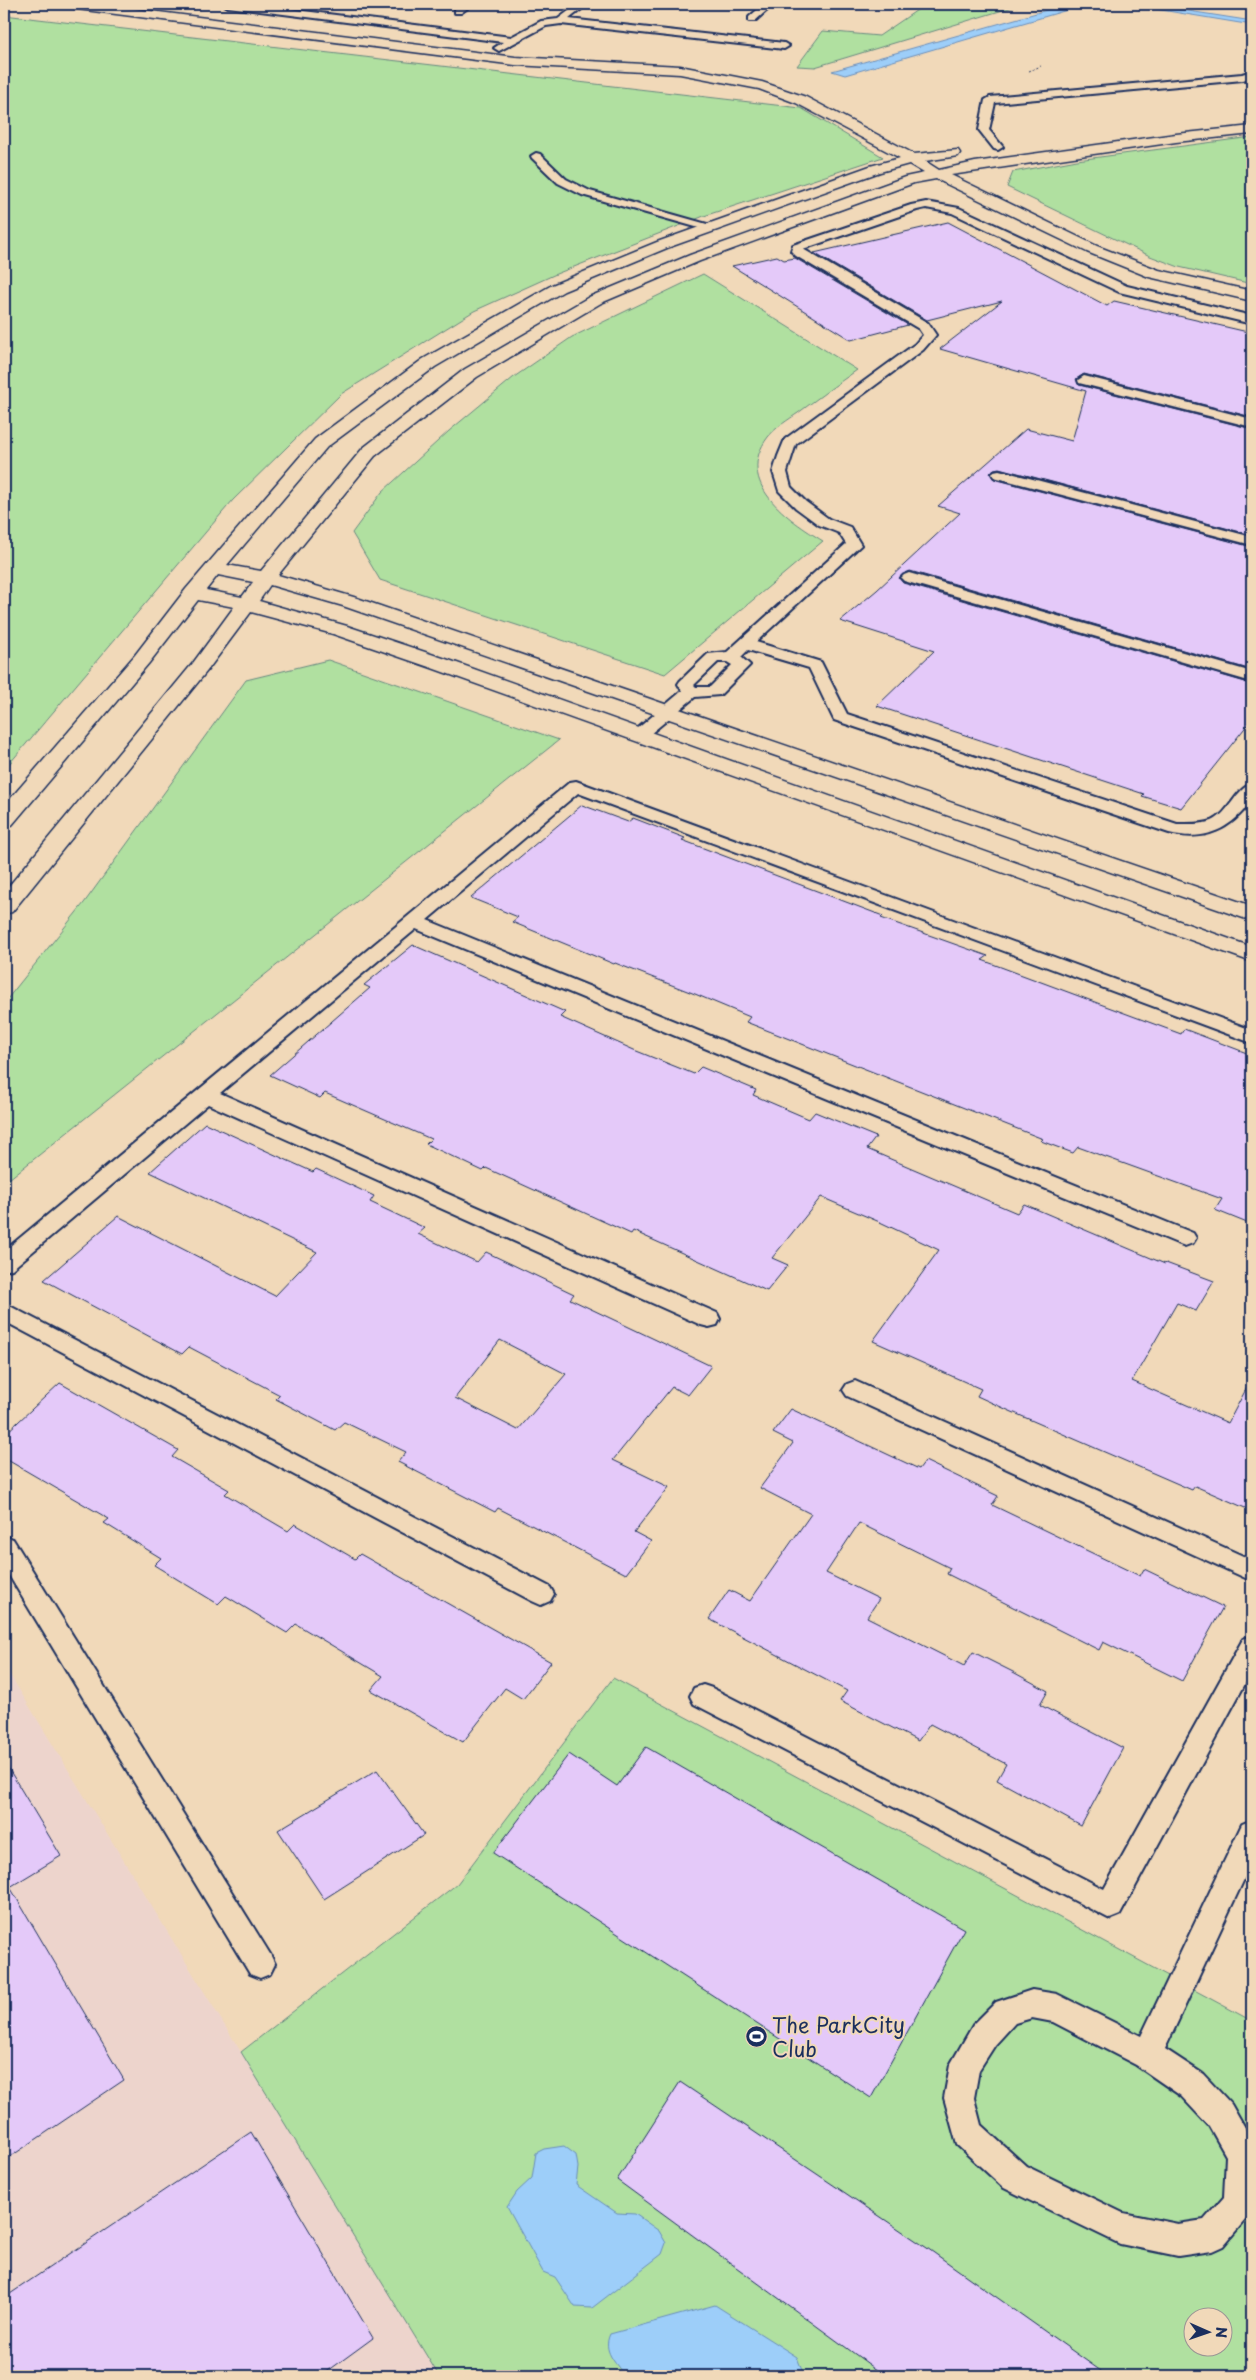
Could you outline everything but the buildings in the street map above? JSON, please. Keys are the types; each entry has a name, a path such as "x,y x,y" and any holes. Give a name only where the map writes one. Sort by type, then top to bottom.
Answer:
{"street":[{"path":"76,5 506,60 680,70 719,76 762,86 801,100 874,137 935,173 1092,249 1154,274 1252,296"},
{"path":"4,820 142,659 193,593 321,443 429,362 558,288 710,228 828,185 911,159 1252,119"},
{"path":"4,907 200,667 266,578 370,452 471,373 595,300 695,258 858,198 935,173 1176,138 1252,130"},
{"path":"214,569 266,578 350,602 1252,914"},
{"path":"193,593 247,603 329,627 638,735 1252,955"}],"lane":[{"path":"228,4 510,40"},
{"path":"458,11 468,4"},
{"path":"561,21 584,4"},
{"path":"752,19 769,4"},
{"path":"497,50 510,40 544,23 561,21 784,46"},
{"path":"998,148 984,130 990,100 1243,77 1252,74"},
{"path":"536,156 562,181 586,192 710,228"},
{"path":"731,657 854,545 845,530 824,522 801,506 784,488 780,472 790,442 919,347 930,335 924,326 800,254 797,248 915,207 938,206 955,210 1123,289 1252,320"},
{"path":"1123,289 1154,274"},
{"path":"1084,380 1252,422"},
{"path":"999,474 1252,541"},
{"path":"909,578 1252,677"},
{"path":"745,644 815,665 840,716 1175,828 1208,829 1228,820 1252,789"},
{"path":"638,735 691,692 714,692 742,665 731,657 714,657 686,684 691,692"},
{"path":"4,1263 576,786 1252,1037"},
{"path":"414,921 1185,1238"},
{"path":"206,1095 709,1319"},
{"path":"4,1311 541,1594"},
{"path":"855,1390 1252,1571"},
{"path":"4,1546 260,1964"},
{"path":"703,1696 1110,1906 1252,1647"},
{"path":"1147,2055 1252,1833"},
{"path":"1032,2004 1057,2008 1147,2055 1192,2086 1220,2115 1242,2153 1246,2206 1212,2235 1178,2240 1120,2228 1015,2177 968,2134 959,2098 965,2065 984,2035 1006,2012 1032,2004"}],"shaded area":[{"path":"4,1665 241,2052 439,2376 4,2376"}],"green space":[{"path":"926,4 1023,4 815,67 797,66 823,31 879,36"},
{"path":"4,15 801,108 883,157 704,216 556,274 474,311 341,394 233,500 4,770"},
{"path":"1252,137 1252,284 1179,267 1150,256 1007,187 1013,172 1077,160"},
{"path":"703,274 857,370 775,430 768,437 759,454 757,470 761,485 770,498 781,511 823,541 665,674 380,580 352,533 382,492 449,431 514,377 572,337"},
{"path":"328,660 559,740 4,1183 4,1003 84,903 246,680"},
{"name":"The ParkCity Club","path":"613,1678 1252,2021 1252,2376 439,2376 241,2052 457,1884"}],"water":[{"path":"1068,4 1088,4 845,75 832,71"},
{"path":"1125,4 1144,4 1252,21 1252,25"},
{"path":"564,2146 576,2155 578,2167 576,2185 617,2213 635,2214 659,2231 666,2243 662,2254 592,2308 575,2307 555,2277 543,2272 507,2207 517,2192 532,2178 536,2153 544,2149"},
{"path":"715,2305 797,2357 804,2376 625,2376 611,2356 608,2346 610,2334"}],"place":[{"name":"The ParkCity Club","path":"756,2036"}]}
